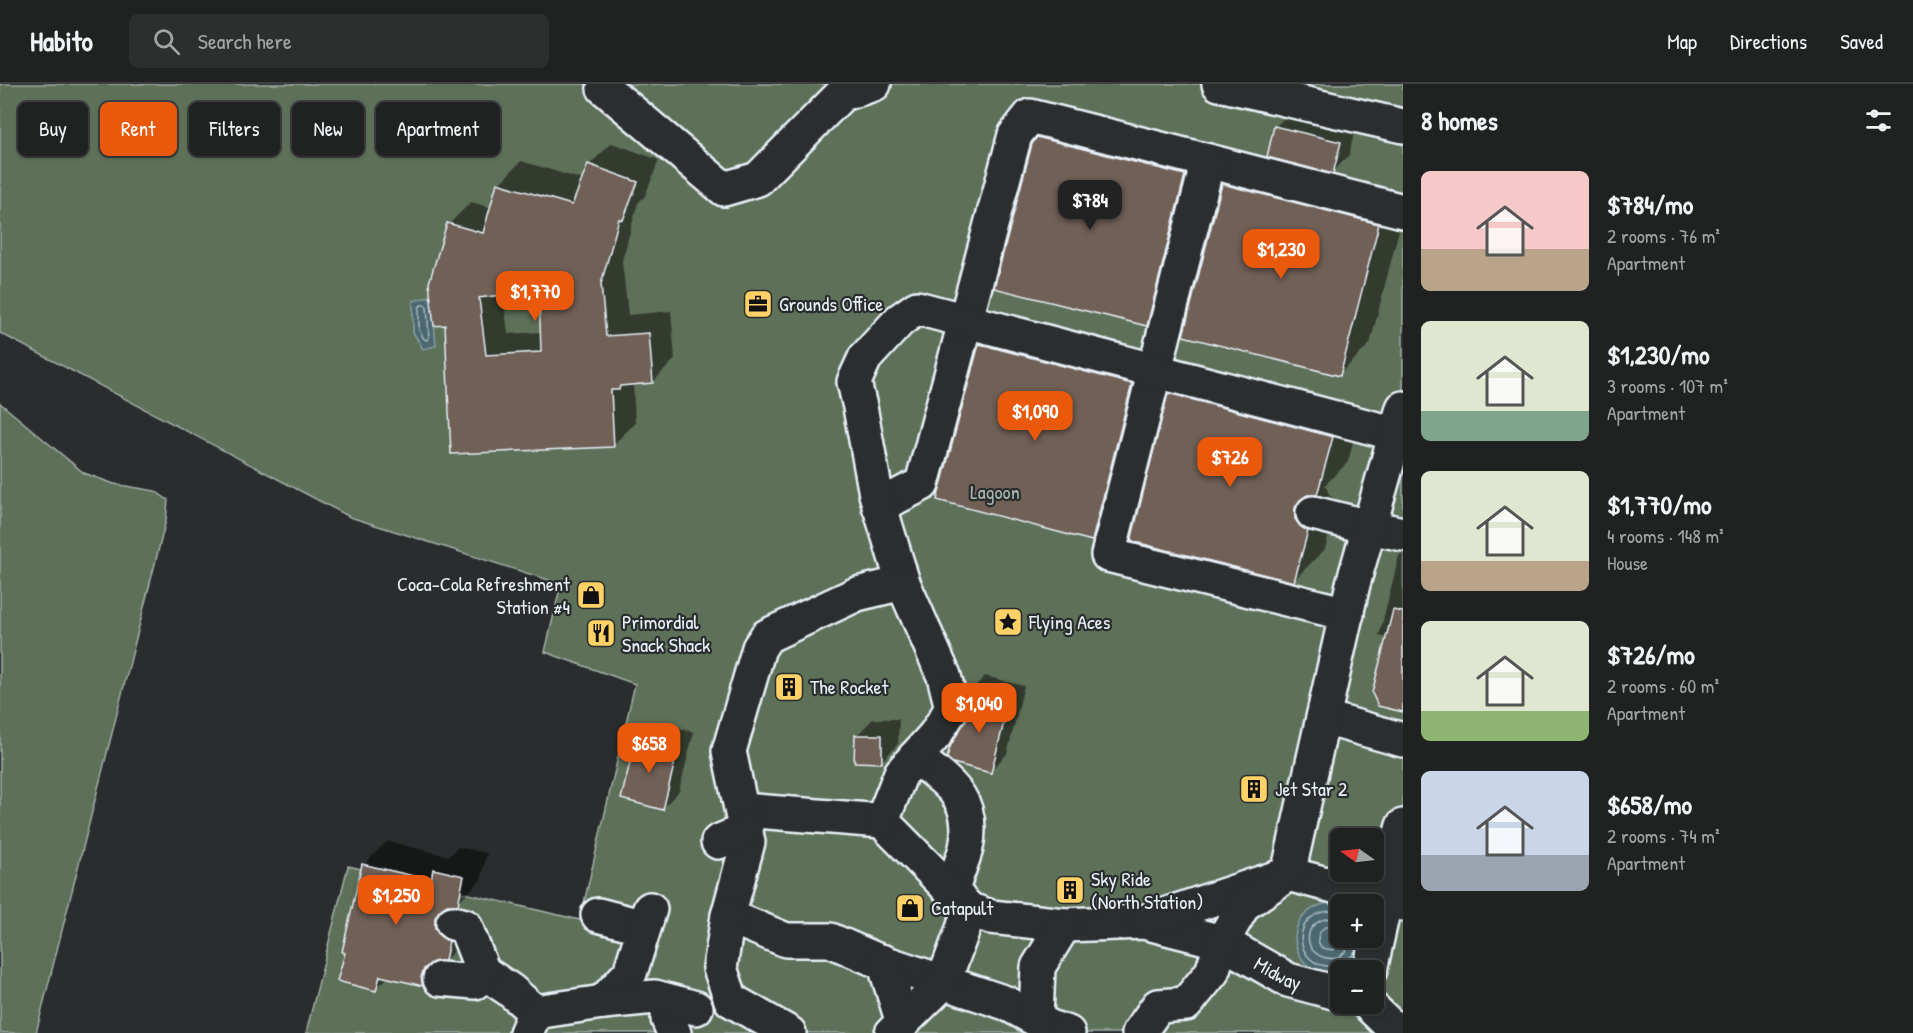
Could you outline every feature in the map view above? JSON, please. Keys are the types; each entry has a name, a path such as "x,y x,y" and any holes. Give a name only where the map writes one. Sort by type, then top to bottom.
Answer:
{"street":[{"path":"605,84 604,88 724,189 758,179 842,94 874,84"},
{"path":"1219,84 1403,126"},
{"path":"879,506 922,484 1015,135 1029,116 1403,211"},
{"path":"1208,161 1105,566 1347,614"},
{"path":"882,821 901,773 935,735 952,708 944,675 879,506 854,382 865,358 900,320 917,308 1155,371 1400,421 1369,527 1347,614 1288,874 1244,904 1222,942 1212,972 1186,1004 1158,1006 1139,1033"},
{"path":"1313,513 1403,534"},
{"path":"857,594 890,538"},
{"path":"789,1033 731,1000 720,968 720,919 748,842 735,827 729,751 759,648 767,636 857,594 914,595"},
{"path":"1325,718 1403,740"},
{"path":"897,1028 943,983 961,901 968,830 965,810 959,795 915,757"},
{"path":"735,827 882,821 961,901 991,917 1064,925 1144,922 1288,874 1394,901"},
{"path":"1373,960 1394,901 1386,886 1403,826"},
{"path":"598,915 647,918 630,973 603,1002"},
{"path":"720,919 786,940 830,940 884,962 1006,1003 1052,1028 1068,1033"},
{"name":"Midway","path":"1144,922 1222,942 1288,980 1330,991"},
{"path":"453,923 465,926 483,972 510,990 530,1023 603,1002 655,997 682,1019 708,980 720,968"},
{"path":"1036,1019 1038,967 1064,925"},
{"path":"884,962 897,1028"},
{"path":"440,979 475,982 483,972"},
{"path":"1384,1005 1403,1011"},
{"path":"1378,1014 1398,1033"}],"green space":[{"name":"Lagoon","path":"0,84 1403,84 1403,1033 306,1033 348,866 580,920 635,684 545,652 561,584 350,517 0,333"},
{"path":"0,403 84,473 114,484 155,491 168,500 166,520 36,1033 0,1033"}],"water":[{"path":"432,296 436,346 423,349 413,332 413,301"},
{"path":"1330,903 1330,948 1362,948 1357,960 1330,960 1330,972 1326,973 1313,969 1303,960 1297,948 1295,935 1299,922 1310,911"}],"building":[{"path":"1274,126 1341,142 1333,174 1267,157"},
{"path":"1037,137 1185,175 1147,326 994,288 1032,144"},
{"path":"588,164 638,182 623,220 619,219 601,284 606,336 649,333 653,383 620,386 619,390 611,390 614,447 451,454 445,325 434,326 429,283 447,223 483,233 497,183 572,205","holes":["539,290 541,352 486,355 479,298"]},
{"path":"1222,184 1379,224 1340,376 1183,336"},
{"path":"979,344 1132,384 1092,541 937,500"},
{"path":"1168,393 1333,437 1317,495 1307,495 1295,508 1295,519 1308,531 1294,582 1131,541"},
{"path":"1393,610 1403,612 1403,712 1378,706 1372,693"},
{"path":"967,692 1009,703 991,773 953,763 947,758 950,747 970,711"},
{"path":"855,735 882,735 882,763 854,762"},
{"path":"636,738 678,749 663,810 621,799"},
{"path":"362,864 431,880 433,869 464,876 458,905 447,905 435,918 435,928 440,936 449,941 445,961 433,962 424,969 421,977 423,986 380,976 376,991 337,981 345,953 342,952"}],"place":[{"name":"Grounds Office","path":"758,304"},
{"name":"Coca-Cola Refreshment Station #4","path":"591,595"},
{"name":"Flying Aces","path":"1008,622"},
{"name":"Primordial Snack Shack","path":"601,633"},
{"name":"The Rocket","path":"789,687"},
{"name":"Jet Star 2","path":"1254,789"},
{"name":"Sky Ride (North Station)","path":"1070,890"},
{"name":"Catapult","path":"910,908"}]}
